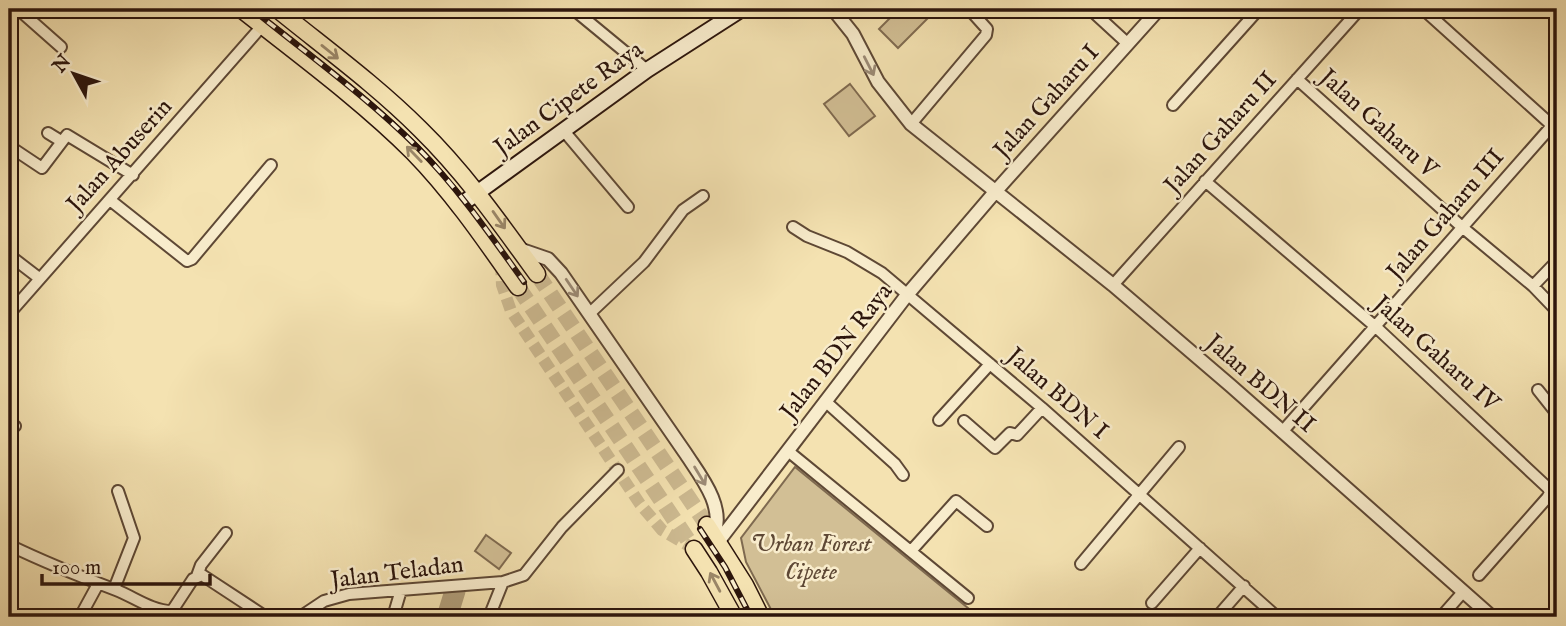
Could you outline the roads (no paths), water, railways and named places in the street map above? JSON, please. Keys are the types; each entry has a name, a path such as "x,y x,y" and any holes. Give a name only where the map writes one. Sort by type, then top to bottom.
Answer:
{"main road":[{"path":"241,9 389,129 433,174 459,206 517,287"},
{"path":"277,9 391,102 447,157 477,192 537,274"},
{"name":"Jalan Cipete Raya","path":"459,206 647,70 742,9"},
{"path":"713,534 745,585 761,617"},
{"path":"694,549 734,617"}],"street":[{"path":"18,9 61,47"},
{"path":"573,9 647,70"},
{"name":"Jalan BDN II","path":"833,9 853,34 878,82 911,124 1113,285 1386,521 1492,617"},
{"path":"911,124 986,35 987,29 969,9"},
{"path":"1090,9 1127,44"},
{"path":"1173,105 1259,9"},
{"name":"Jalan Gaharu II","path":"1113,285 1360,9"},
{"path":"1423,9 1556,125"},
{"name":"Jalan Gaharu I","path":"995,192 1155,10"},
{"name":"Jalan Abuserin","path":"9,314 262,26"},
{"name":"Jalan Gaharu V","path":"1297,79 1462,227 1533,286 1557,311"},
{"name":"Jalan Gaharu III","path":"1282,432 1462,227 1556,125"},
{"path":"564,131 628,207"},
{"path":"48,133 61,141"},
{"path":"9,146 42,168 67,135 133,175"},
{"path":"110,200 187,261 192,259 271,165"},
{"name":"Jalan Gaharu IV","path":"1205,181 1376,327 1477,419 1549,490 1547,498 1479,575"},
{"name":"Jalan BDN Raya","path":"713,534 788,450 907,295 995,192"},
{"path":"589,314 644,262 678,215 703,196"},
{"name":"Jalan BDN I","path":"793,227 807,236 847,252 882,273 1042,408 1277,617"},
{"path":"519,249 548,259 561,273 700,475 716,509 718,519 713,534"},
{"path":"9,255 39,278"},
{"path":"1533,286 1557,261"},
{"path":"939,420 990,364"},
{"path":"1538,390 1557,414"},
{"path":"825,401 904,475"},
{"path":"964,421 995,448 1010,433 1017,435 1042,408"},
{"path":"1081,564 1179,447"},
{"path":"788,450 968,598"},
{"name":"Jalan Teladan","path":"300,617 335,597 503,582 524,575 562,527 618,470"},
{"path":"114,589 134,538 118,491"},
{"path":"911,551 956,501 987,526"},
{"path":"9,545 172,614 197,576 201,565 226,533"},
{"path":"1152,603 1200,548"},
{"path":"197,576 204,575 265,617"},
{"name":"Jalan Teladan","path":"489,617 503,582"},
{"path":"80,617 98,584"},
{"path":"1217,617 1244,586"},
{"path":"393,617 401,590"},
{"path":"1441,617 1463,592"}],"waterway":[{"path":"447,617 455,591"}],"tunnel":[{"path":"501,263 502,285 511,311 640,504 662,530 694,549"},
{"path":"537,274 707,525"},
{"path":"518,287 694,549"}],"railway":[{"path":"252,9 357,93 417,147 460,196 524,282"},
{"path":"700,529 725,567 751,617"}],"park label":[{"name":"Urban Forest Cipete","path":"811,558"}]}
